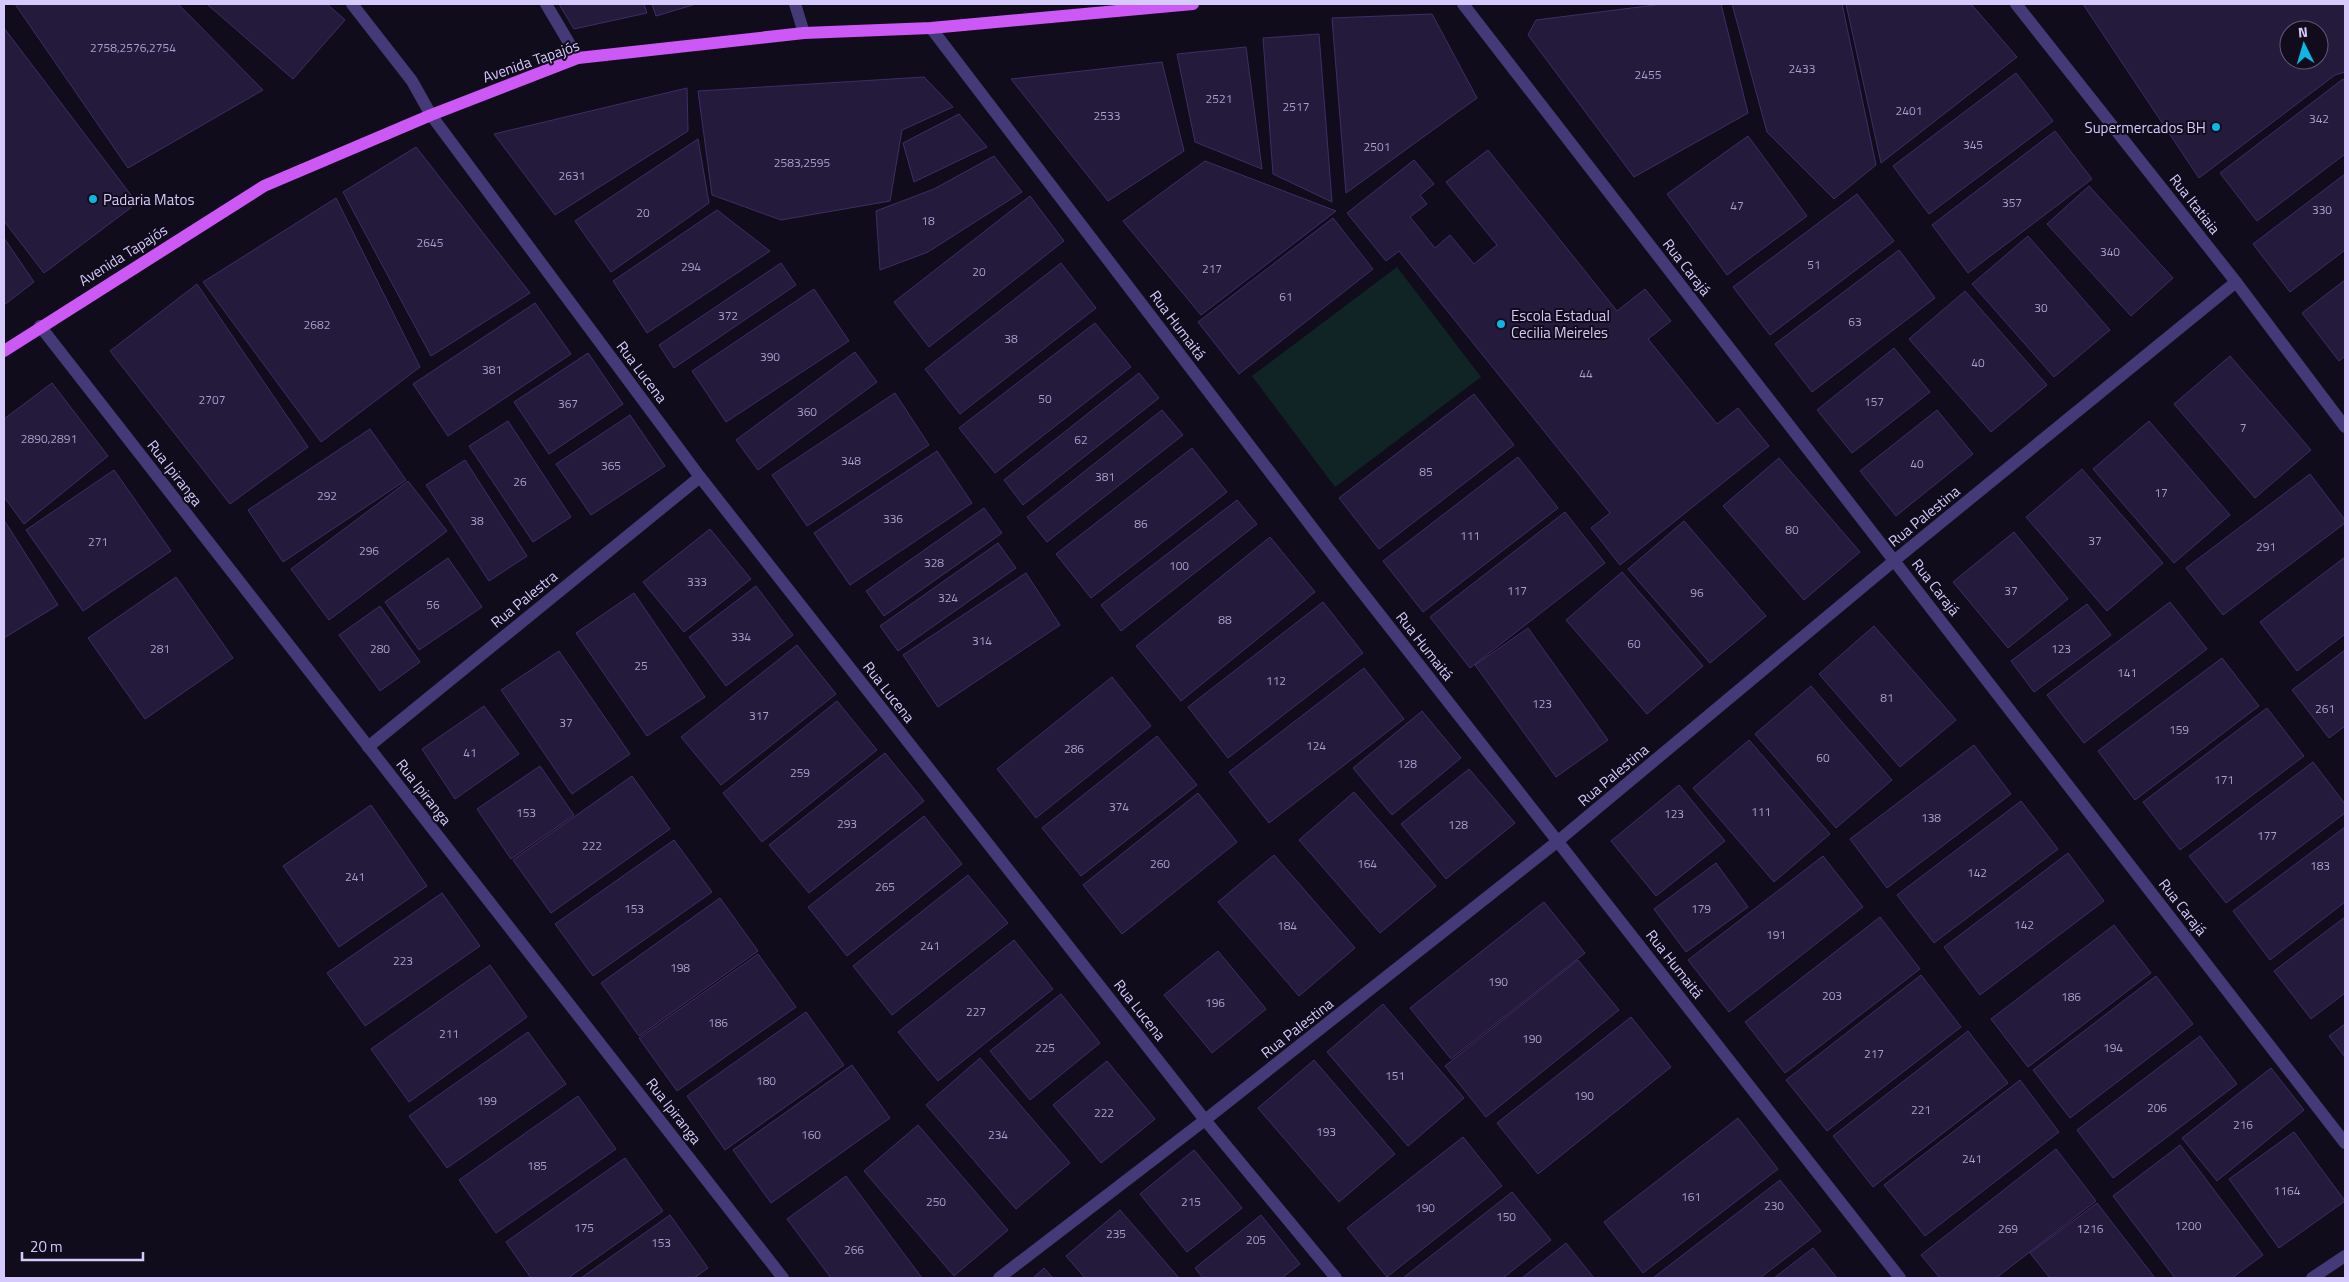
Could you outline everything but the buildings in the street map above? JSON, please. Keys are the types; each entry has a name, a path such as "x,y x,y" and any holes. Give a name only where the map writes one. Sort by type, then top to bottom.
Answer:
{"main road":[{"name":"Avenida Tapajós","path":"4,351 40,326 264,186 431,115 578,58 804,33 931,28 1193,4"}],"street":[{"path":"546,4 578,58"},
{"path":"795,4 804,33"},
{"name":"Rua Carajá","path":"1463,4 2345,1143"},
{"name":"Rua Itatiaia","path":"2016,4 2236,282 2345,427"},
{"name":"Rua Lucena","path":"352,6 412,81 431,115 700,477 1205,1120 1336,1278"},
{"name":"Rua Humaitá","path":"931,28 1331,552 1900,1278"},
{"name":"Rua Palestina","path":"999,1278 1205,1120 1558,841 1895,560 2236,282"},
{"name":"Rua Ipiranga","path":"40,326 783,1278"},
{"name":"Rua Palestra","path":"368,747 700,477"},
{"path":"2312,1278 2345,1256"}],"green space":[{"path":"1397,267 1481,377 1335,487 1252,376"}],"place":[{"name":"Supermercados BH","path":"2216,127"},
{"name":"Padaria Matos","path":"93,199"},
{"name":"Escola Estadual Cecilia Meireles","path":"1501,324"}]}
